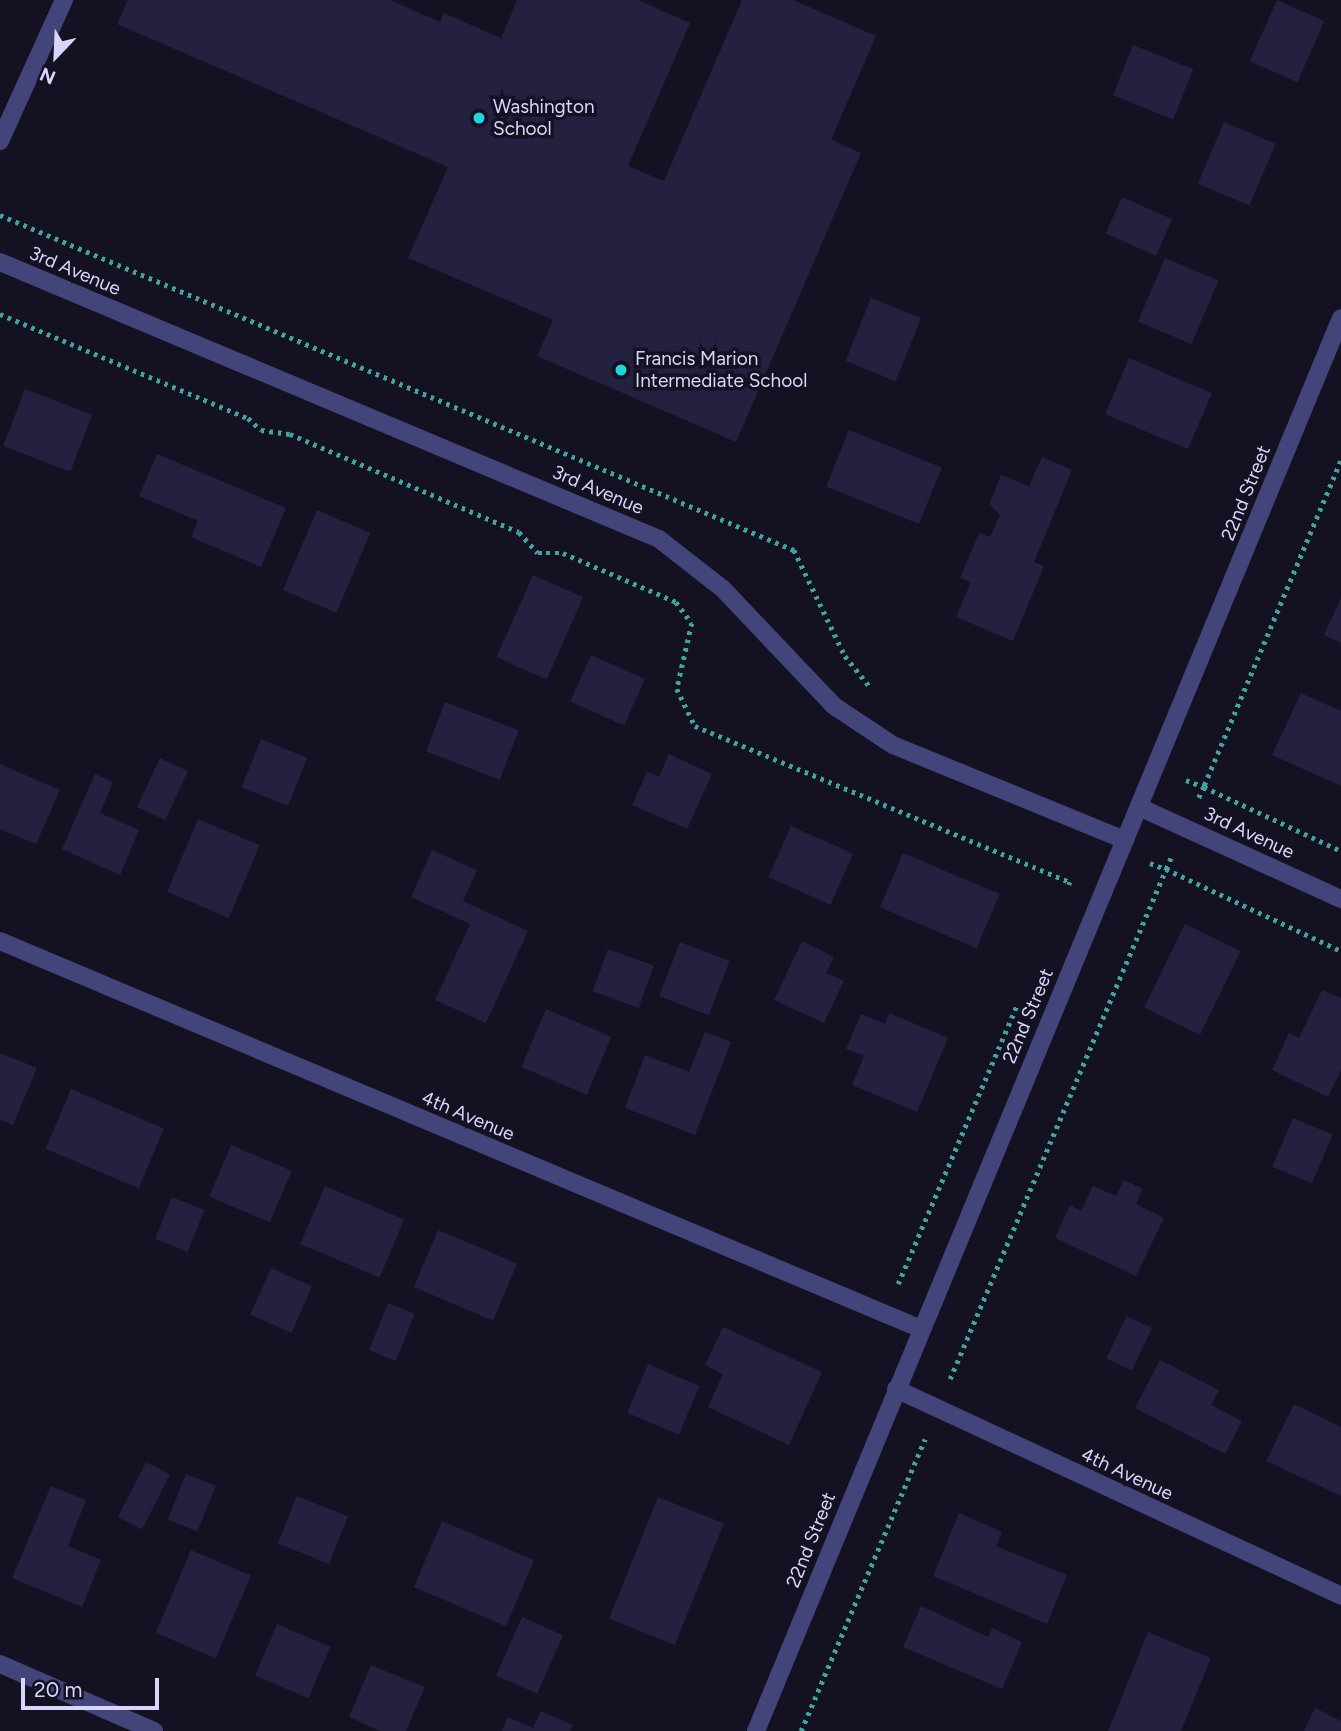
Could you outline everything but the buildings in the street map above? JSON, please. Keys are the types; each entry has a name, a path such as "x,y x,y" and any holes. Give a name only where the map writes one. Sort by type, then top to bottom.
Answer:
{"street":[{"path":"0,141 64,0"},
{"name":"3rd Avenue","path":"0,262 659,538 723,589 834,706 883,738 1125,840"},
{"name":"22nd Street","path":"756,1731 1341,318"},
{"name":"3rd Avenue","path":"1139,807 1341,899"},
{"name":"4th Avenue","path":"0,941 921,1329"},
{"name":"4th Avenue","path":"896,1389 1341,1596"},
{"path":"0,1664 153,1731"}],"path":[{"path":"0,314 248,418 261,430 290,434 519,532 538,553 563,553 676,602 692,623 677,690 695,726 1070,882 1065,894"},
{"path":"1198,801 1341,461"},
{"path":"1178,777 1341,851"},
{"path":"801,1731 1171,857"},
{"path":"1150,863 1341,951"},
{"path":"895,1290 1021,996"}],"place":[{"name":"Washington School","path":"479,118"},
{"name":"Francis Marion Intermediate School","path":"621,370"}]}
